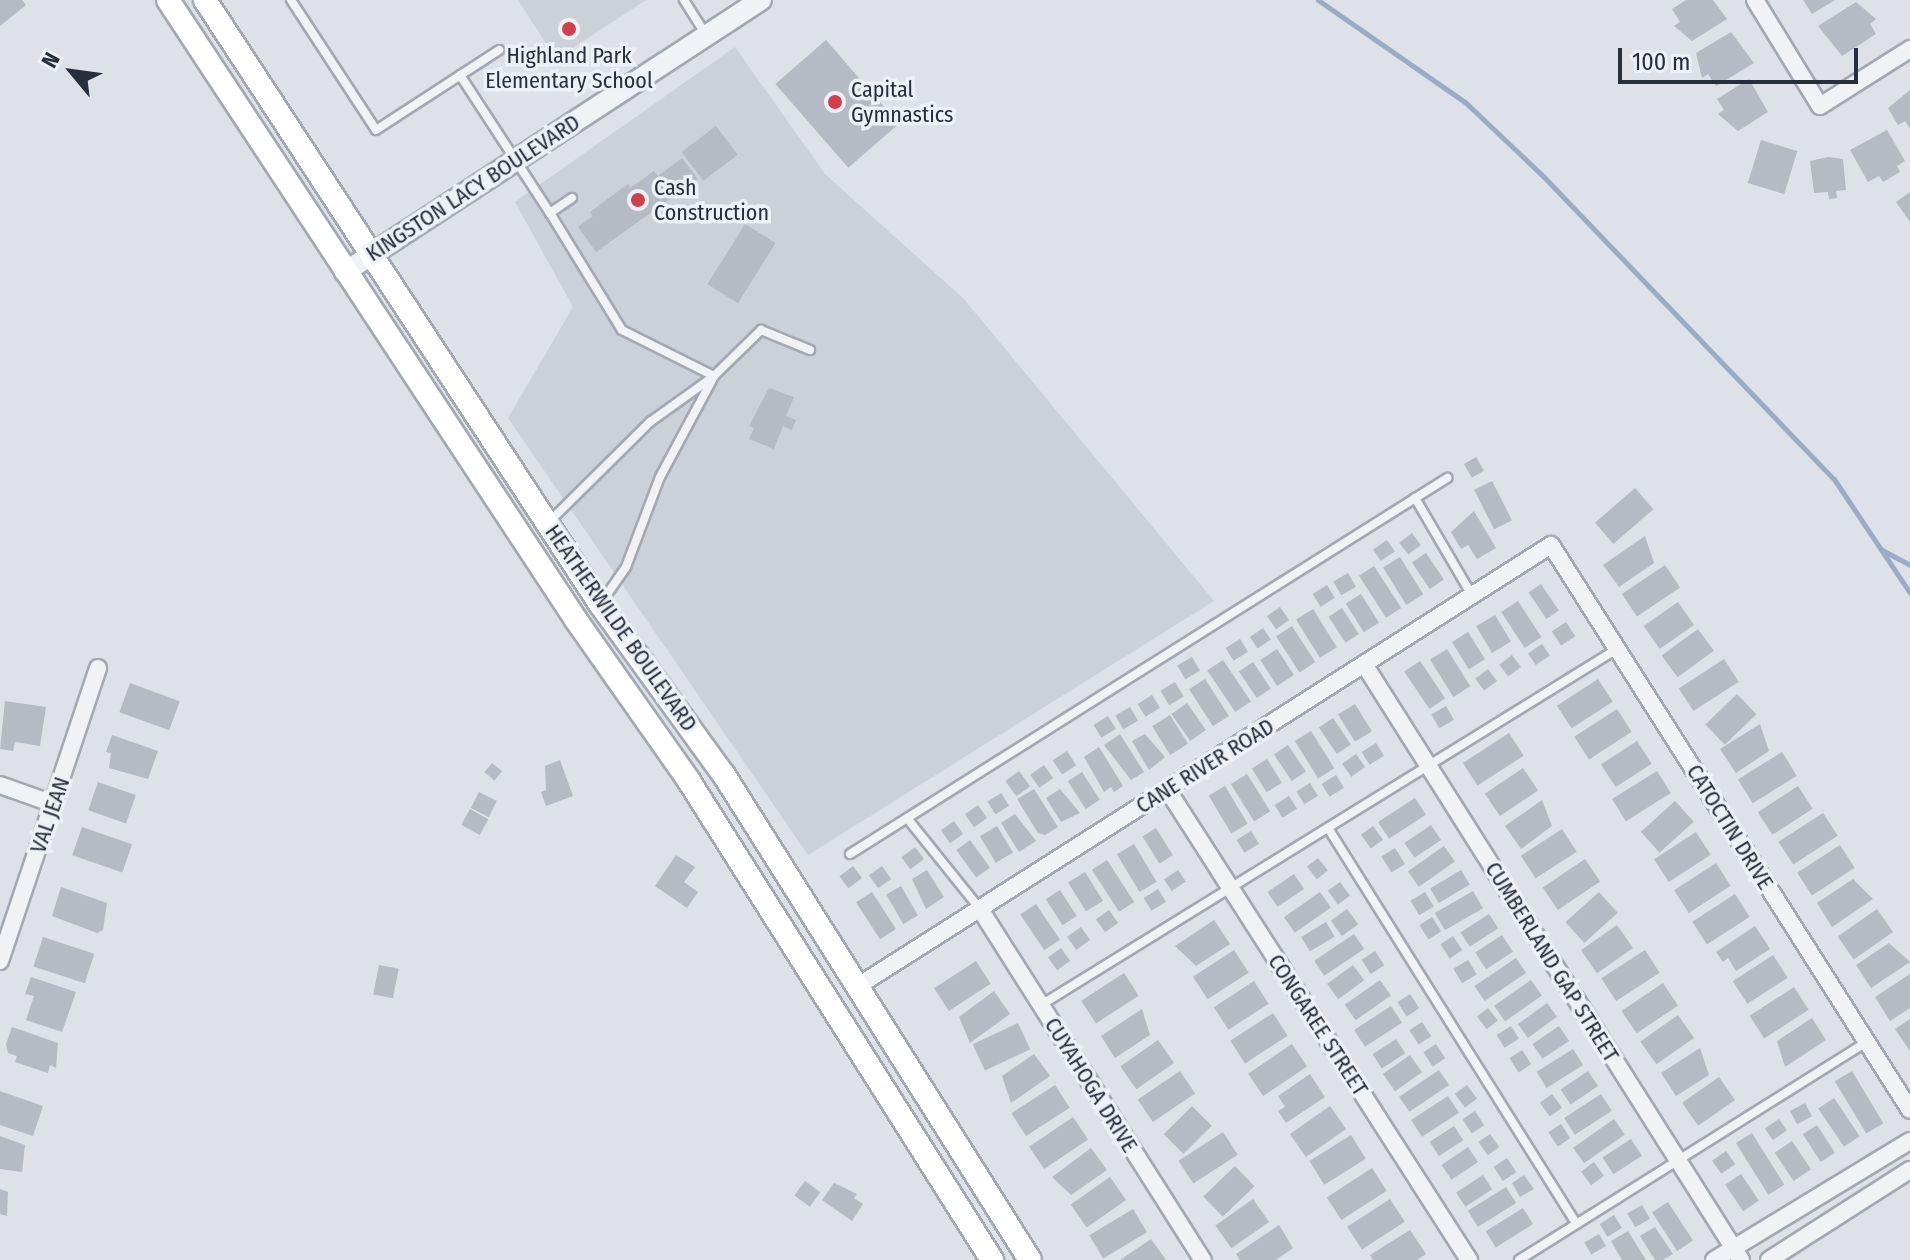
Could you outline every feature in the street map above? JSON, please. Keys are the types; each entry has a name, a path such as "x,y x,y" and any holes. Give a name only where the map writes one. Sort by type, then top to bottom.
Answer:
{"main road":[{"name":"HEATHERWILDE BOULEVARD","path":"168,0 576,620 689,781 992,1260"},
{"name":"HEATHERWILDE BOULEVARD","path":"205,0 600,604 724,775 1030,1260"},
{"path":"576,620 600,604"}],"street":[{"name":"KINGSTON LACY BOULEVARD","path":"345,272 761,0"},
{"path":"1755,0 1820,106 1910,49"},
{"name":"CANE RIVER ROAD","path":"858,986 1551,545"},
{"name":"CATOCTIN DRIVE","path":"1551,545 1910,1110"},
{"name":"CUMBERLAND GAP STREET","path":"1364,664 1737,1254"},
{"name":"VAL JEAN","path":"0,961 98,668"},
{"path":"0,785 54,804"},
{"name":"CONGAREE STREET","path":"1167,789 1469,1260"},
{"name":"CUYAHOGA DRIVE","path":"980,909 1203,1260"},
{"path":"1714,1260 1737,1254 1910,1141"},
{"path":"1769,1260 1910,1170"}],"lane":[{"path":"291,0 376,130 499,50"},
{"path":"684,0 706,36"},
{"path":"460,75 518,159 622,330 714,376"},
{"path":"550,213 572,198"},
{"path":"547,524 650,422 714,376 761,330 810,350"},
{"path":"600,604 626,567 660,477 714,376"},
{"path":"850,854 1447,478"},
{"path":"1415,498 1472,595"},
{"path":"1041,1005 1617,649"},
{"path":"907,818 980,909"},
{"path":"1328,828 1576,1224"},
{"path":"1519,1260 1867,1042"}],"shaded area":[{"name":"Highland Park Elementary School","path":"518,0 646,0 556,59"},
{"path":"735,47 825,174 964,299 1214,601 808,855 508,418 573,307 515,202"}],"building":[{"path":"0,0 22,0 26,5 0,26"},
{"path":"1686,0 1713,0 1727,19 1692,41 1674,26 1680,22 1672,9"},
{"path":"1803,0 1835,0 1812,14"},
{"path":"1856,2 1876,19 1870,24 1876,34 1842,56 1818,26"},
{"path":"1731,32 1754,63 1716,86 1708,74 1702,78 1696,53"},
{"name":"Capital Gymnastics","path":"826,40 899,124 848,168 775,84"},
{"path":"1749,79 1768,112 1738,131 1718,114 1724,110 1717,99"},
{"path":"1910,90 1910,129 1905,121 1898,125 1888,108"},
{"path":"716,126 738,155 703,181 682,152"},
{"path":"1887,130 1905,161 1897,166 1900,172 1883,182 1879,176 1868,182 1850,150"},
{"path":"1761,140 1797,151 1784,194 1748,183"},
{"path":"1828,157 1843,159 1846,190 1836,191 1837,198 1829,199 1828,192 1814,193 1810,161"},
{"name":"Cash Construction","path":"682,158 698,179 596,252 578,227 593,216 590,212 628,184 630,188 654,171 658,176"},
{"path":"1910,192 1910,222 1896,202"},
{"path":"745,224 776,243 738,303 707,284"},
{"path":"769,388 794,397 786,416 796,420 792,430 783,426 774,449 749,439 754,428 749,426"},
{"path":"1476,457 1484,471 1472,478 1464,464"},
{"path":"1492,481 1512,520 1494,529 1474,490"},
{"path":"1635,488 1653,509 1613,544 1595,523"},
{"path":"1474,511 1496,548 1477,559 1468,545 1461,549 1451,532"},
{"path":"1412,533 1421,545 1408,555 1399,543"},
{"path":"1645,536 1654,563 1619,587 1603,565"},
{"path":"1387,540 1395,552 1381,561 1373,550"},
{"path":"1426,553 1444,580 1430,589 1412,563"},
{"path":"1400,557 1423,594 1406,605 1383,568"},
{"path":"1665,565 1680,587 1637,616 1622,594"},
{"path":"1374,566 1401,608 1386,618 1359,576"},
{"path":"1348,573 1356,587 1341,595 1333,582"},
{"path":"1541,584 1559,611 1546,619 1529,592"},
{"path":"1327,585 1335,598 1321,607 1313,594"},
{"path":"1361,594 1379,623 1364,632 1346,604"},
{"path":"1518,601 1541,637 1525,648 1501,612"},
{"path":"1678,602 1694,625 1660,649 1644,626"},
{"path":"1280,607 1289,620 1276,629 1267,616"},
{"path":"1342,608 1359,634 1345,643 1329,617"},
{"path":"1313,609 1337,647 1320,658 1296,620"},
{"path":"1495,615 1511,642 1492,653 1476,626"},
{"path":"1566,622 1575,636 1561,646 1552,631"},
{"path":"1292,626 1315,662 1299,672 1276,636"},
{"path":"1263,628 1271,640 1258,649 1250,637"},
{"path":"1698,629 1714,651 1677,677 1662,655"},
{"path":"1468,632 1485,659 1469,669 1452,642"},
{"path":"1240,639 1248,652 1234,661 1226,648"},
{"path":"1542,644 1550,656 1536,665 1528,654"},
{"path":"1277,649 1294,675 1277,686 1260,660"},
{"path":"1447,649 1470,686 1453,697 1430,660"},
{"path":"1512,655 1521,667 1508,677 1499,665"},
{"path":"1192,657 1200,671 1185,679 1177,666"},
{"path":"1724,659 1739,682 1693,711 1679,688"},
{"path":"1223,660 1251,701 1235,712 1207,671"},
{"path":"1420,661 1445,698 1429,709 1404,672"},
{"path":"1253,662 1271,689 1257,698 1239,672"},
{"path":"1488,669 1497,681 1484,691 1475,679"},
{"path":"1205,679 1229,716 1213,726 1189,689"},
{"path":"1598,679 1613,702 1572,728 1557,706"},
{"path":"1175,682 1184,697 1169,705 1160,691"},
{"path":"130,683 180,701 169,730 119,712"},
{"path":"1737,694 1756,714 1725,745 1705,725"},
{"path":"1152,695 1160,708 1146,717 1138,704"},
{"path":"5,701 46,707 40,746 15,742 13,751 0,749"},
{"path":"1187,703 1206,730 1190,741 1171,714"},
{"path":"1355,704 1372,731 1355,742 1338,715"},
{"path":"1446,706 1454,720 1439,728 1431,714"},
{"path":"1130,707 1138,721 1123,729 1115,716"},
{"path":"1617,709 1632,732 1589,759 1574,737"},
{"path":"1170,715 1188,744 1170,755 1152,726"},
{"path":"1108,716 1116,729 1102,738 1094,725"},
{"path":"1333,718 1351,745 1337,754 1319,728"},
{"path":"1760,724 1769,751 1736,773 1720,749"},
{"path":"1311,731 1334,768 1318,778 1295,741"},
{"path":"1509,733 1524,756 1478,786 1463,763"},
{"path":"1120,734 1144,772 1131,780 1104,745"},
{"path":"1145,734 1165,757 1149,770 1132,741"},
{"path":"112,735 158,751 148,779 109,768 111,753 106,752"},
{"path":"1637,741 1652,764 1616,787 1601,764"},
{"path":"1376,743 1384,756 1370,765 1362,752"},
{"path":"1288,745 1306,772 1292,781 1274,755"},
{"path":"1099,747 1123,786 1114,792 1111,787 1104,792 1084,757"},
{"path":"1067,751 1076,765 1062,775 1053,760"},
{"path":"1782,752 1797,776 1753,803 1738,780"},
{"path":"1356,754 1365,767 1351,777 1342,764"},
{"path":"1267,759 1282,783 1267,792 1252,769"},
{"path":"560,760 573,796 546,806 541,792 546,790 545,766"},
{"path":"492,763 502,771 495,781 484,772"},
{"path":"1044,765 1053,778 1039,788 1030,775"},
{"path":"1523,768 1538,790 1500,816 1485,794"},
{"path":"1019,771 1030,786 1016,796 1005,781"},
{"path":"1657,771 1671,793 1626,821 1612,799"},
{"path":"1082,772 1100,800 1086,809 1068,781"},
{"path":"1247,774 1270,811 1254,821 1231,784"},
{"path":"1336,775 1344,788 1330,797 1322,784"},
{"path":"98,782 136,795 126,823 88,810"},
{"path":"1310,783 1318,796 1304,804 1296,791"},
{"path":"1225,786 1248,824 1231,834 1209,796"},
{"path":"1798,786 1813,809 1772,835 1758,812"},
{"path":"1034,789 1058,827 1045,835 1038,833 1017,799"},
{"path":"1060,789 1080,813 1061,822 1046,798"},
{"path":"479,792 497,801 489,817 471,808"},
{"path":"1001,793 1009,806 995,814 987,801"},
{"path":"1289,796 1297,809 1283,818 1275,805"},
{"path":"1415,798 1426,815 1389,839 1378,822"},
{"path":"1542,800 1552,826 1521,849 1505,826"},
{"path":"1675,801 1694,822 1660,853 1641,832"},
{"path":"978,805 987,818 974,827 965,814"},
{"path":"470,809 488,819 480,835 461,825"},
{"path":"1823,813 1838,836 1793,865 1779,842"},
{"path":"1015,814 1036,841 1019,852 1001,823"},
{"path":"954,821 963,834 950,843 941,830"},
{"path":"1431,825 1441,840 1415,858 1404,843"},
{"path":"997,826 1013,853 996,863 980,836"},
{"path":"1373,826 1383,840 1371,849 1361,835"},
{"path":"82,827 132,844 122,873 72,855"},
{"path":"1156,828 1173,855 1159,864 1142,836"},
{"path":"1562,829 1577,852 1536,878 1521,856"},
{"path":"1251,831 1259,844 1245,853 1237,840"},
{"path":"1696,832 1711,855 1669,882 1654,859"},
{"path":"970,840 990,868 976,877 956,850"},
{"path":"1134,844 1157,882 1140,892 1117,854"},
{"path":"1840,845 1855,868 1812,895 1797,873"},
{"path":"1444,846 1455,862 1419,887 1408,871"},
{"path":"915,847 924,859 910,869 901,857"},
{"path":"1395,848 1405,864 1391,873 1381,856"},
{"path":"676,855 695,867 684,882 698,892 687,908 655,886"},
{"path":"1318,858 1328,871 1317,879 1307,867"},
{"path":"1585,859 1600,881 1558,910 1543,888"},
{"path":"1107,860 1134,902 1119,912 1092,870"},
{"path":"1716,863 1731,886 1689,913 1674,890"},
{"path":"853,866 862,878 848,888 839,876"},
{"path":"882,866 891,879 878,888 869,875"},
{"path":"927,870 944,897 926,909 912,879"},
{"path":"1178,870 1186,882 1172,891 1164,880"},
{"path":"1461,870 1470,885 1439,903 1430,889"},
{"path":"1085,872 1103,901 1086,911 1068,883"},
{"path":"1294,874 1304,889 1278,907 1267,892"},
{"path":"1853,879 1873,899 1832,927 1817,903"},
{"path":"1340,882 1350,896 1338,905 1328,891"},
{"path":"901,886 918,915 903,924 886,894"},
{"path":"61,887 107,903 103,930 97,933 52,916"},
{"path":"1158,889 1166,902 1152,911 1144,898"},
{"path":"1060,890 1077,916 1063,925 1046,899"},
{"path":"1473,891 1483,908 1445,930 1435,913"},
{"path":"872,892 896,929 880,939 856,902"},
{"path":"1320,892 1331,908 1295,933 1284,917"},
{"path":"1425,892 1434,907 1419,915 1410,901"},
{"path":"1599,892 1618,913 1584,943 1566,922"},
{"path":"1735,894 1750,917 1707,944 1692,922"},
{"path":"1036,904 1060,940 1044,950 1020,915"},
{"path":"1347,909 1358,924 1342,936 1331,921"},
{"path":"1877,909 1893,932 1854,959 1838,937"},
{"path":"1109,910 1118,923 1105,932 1096,919"},
{"path":"1489,914 1498,928 1470,947 1460,933"},
{"path":"1432,917 1441,931 1429,939 1419,925"},
{"path":"1214,920 1230,944 1196,966 1175,946"},
{"path":"1326,922 1335,937 1310,952 1301,937"},
{"path":"1617,925 1633,948 1597,973 1581,950"},
{"path":"1755,926 1770,949 1736,971 1728,958 1723,962 1716,952"},
{"path":"1081,927 1090,940 1076,950 1067,937"},
{"path":"1354,934 1364,949 1324,976 1314,961"},
{"path":"1502,935 1513,952 1486,969 1475,952"},
{"path":"1453,936 1462,950 1450,958 1440,944"},
{"path":"43,937 94,954 85,983 33,966"},
{"path":"1889,943 1910,962 1871,988 1856,965"},
{"path":"1061,948 1070,961 1057,970 1048,957"},
{"path":"1234,950 1249,973 1208,999 1193,977"},
{"path":"1645,950 1660,973 1616,1001 1601,978"},
{"path":"1375,951 1384,965 1371,974 1362,960"},
{"path":"1773,955 1788,978 1747,1004 1733,981"},
{"path":"1516,958 1526,973 1485,1001 1475,986"},
{"path":"1468,960 1477,975 1462,983 1453,969"},
{"path":"976,961 991,984 949,1011 934,988"},
{"path":"379,965 399,969 393,998 373,994"},
{"path":"1353,965 1364,980 1338,999 1327,984"},
{"path":"1124,973 1139,996 1096,1023 1081,1001"},
{"path":"1910,974 1910,1008 1890,1021 1875,997"},
{"path":"31,977 76,992 62,1032 26,1020 34,996 25,994"},
{"path":"1380,980 1391,996 1356,1020 1345,1005"},
{"path":"1531,980 1542,996 1505,1021 1494,1006"},
{"path":"1254,981 1269,1004 1228,1030 1214,1007"},
{"path":"1663,983 1678,1005 1637,1033 1622,1011"},
{"path":"1794,987 1809,1010 1764,1039 1750,1016"},
{"path":"994,991 1010,1014 970,1043 959,1017"},
{"path":"1410,994 1419,1008 1407,1016 1397,1002"},
{"path":"1547,1003 1557,1017 1528,1038 1518,1024"},
{"path":"1391,1006 1402,1023 1365,1047 1354,1030"},
{"path":"1488,1008 1498,1021 1487,1029 1477,1017"},
{"path":"1142,1009 1150,1035 1115,1058 1101,1036"},
{"path":"1273,1013 1288,1036 1245,1063 1230,1041"},
{"path":"1678,1015 1694,1038 1656,1064 1640,1041"},
{"path":"1812,1018 1826,1040 1785,1067 1777,1041"},
{"path":"1910,1019 1910,1051 1895,1029"},
{"path":"1422,1022 1431,1036 1419,1044 1409,1030"},
{"path":"1018,1023 1030,1049 985,1070 973,1044"},
{"path":"1511,1026 1519,1039 1505,1048 1497,1035"},
{"path":"1559,1026 1569,1041 1543,1059 1532,1044"},
{"path":"12,1027 58,1043 56,1068 50,1065 48,1073 15,1062 17,1056 8,1053 6,1044"},
{"path":"1396,1039 1405,1053 1382,1069 1373,1054"},
{"path":"1158,1040 1174,1063 1136,1089 1120,1066"},
{"path":"1292,1044 1307,1066 1263,1096 1248,1074"},
{"path":"1436,1044 1445,1058 1433,1066 1423,1052"},
{"path":"1700,1048 1709,1075 1676,1096 1661,1073"},
{"path":"1573,1049 1583,1065 1547,1088 1537,1072"},
{"path":"1522,1050 1531,1064 1519,1072 1509,1058"},
{"path":"1034,1054 1050,1076 1011,1103 1002,1076"},
{"path":"1410,1055 1422,1072 1395,1091 1383,1074"},
{"path":"1439,1070 1449,1085 1409,1112 1399,1097"},
{"path":"1180,1071 1195,1093 1153,1122 1138,1100"},
{"path":"1588,1071 1598,1086 1571,1104 1561,1089"},
{"path":"1852,1071 1883,1123 1866,1134 1835,1081"},
{"path":"1310,1074 1325,1097 1286,1123 1278,1111 1285,1107 1278,1096"},
{"path":"1719,1077 1735,1100 1698,1126 1682,1103"},
{"path":"1055,1085 1070,1108 1026,1136 1011,1113"},
{"path":"1467,1085 1477,1099 1465,1108 1455,1094"},
{"path":"0,1091 43,1106 33,1136 0,1125"},
{"path":"1552,1094 1562,1108 1550,1117 1540,1103"},
{"path":"1601,1094 1612,1111 1575,1135 1564,1118"},
{"path":"1448,1096 1459,1113 1422,1137 1411,1120"},
{"path":"1834,1098 1860,1136 1844,1147 1818,1109"},
{"path":"1805,1103 1812,1116 1797,1124 1790,1111"},
{"path":"1192,1106 1212,1126 1184,1154 1164,1134"},
{"path":"1330,1106 1346,1129 1306,1157 1290,1134"},
{"path":"1475,1111 1484,1125 1472,1133 1462,1119"},
{"path":"1073,1117 1088,1139 1044,1169 1029,1147"},
{"path":"1614,1119 1625,1135 1584,1163 1573,1148"},
{"path":"1779,1119 1787,1131 1773,1140 1765,1129"},
{"path":"1561,1124 1570,1138 1558,1146 1548,1132"},
{"path":"1817,1125 1835,1153 1821,1162 1803,1134"},
{"path":"1454,1126 1463,1140 1439,1156 1430,1142"},
{"path":"1223,1132 1238,1155 1193,1184 1179,1161"},
{"path":"1752,1133 1784,1185 1768,1195 1736,1143"},
{"path":"1490,1134 1499,1147 1488,1155 1479,1142"},
{"path":"1351,1135 1366,1159 1324,1185 1309,1161"},
{"path":"0,1136 25,1145 22,1172 0,1169"},
{"path":"1631,1139 1642,1156 1613,1174 1602,1158"},
{"path":"1792,1141 1811,1169 1794,1181 1775,1153"},
{"path":"1468,1147 1478,1162 1452,1180 1441,1165"},
{"path":"1091,1148 1107,1170 1071,1195 1052,1177"},
{"path":"1726,1151 1735,1164 1721,1174 1712,1161"},
{"path":"1507,1158 1516,1172 1503,1181 1494,1167"},
{"path":"1594,1162 1604,1176 1591,1185 1581,1171"},
{"path":"1235,1166 1254,1186 1223,1217 1203,1197"},
{"path":"1372,1168 1387,1191 1341,1220 1327,1197"},
{"path":"1741,1174 1759,1201 1743,1211 1725,1185"},
{"path":"1483,1175 1492,1189 1465,1207 1456,1192"},
{"path":"1524,1175 1534,1189 1520,1197 1512,1183"},
{"path":"1110,1177 1126,1200 1087,1227 1071,1205"},
{"path":"805,1181 820,1192 810,1207 794,1196"},
{"path":"834,1183 857,1194 854,1198 863,1204 852,1221 822,1200"},
{"path":"1506,1187 1516,1203 1478,1227 1468,1211"},
{"path":"0,1189 8,1192 7,1216 0,1214"},
{"path":"1253,1199 1269,1222 1231,1248 1215,1225"},
{"path":"1390,1199 1405,1222 1362,1249 1347,1227"},
{"path":"1668,1202 1693,1241 1677,1251 1652,1212"},
{"path":"1642,1205 1650,1219 1635,1227 1627,1214"},
{"path":"1523,1208 1533,1224 1496,1247 1486,1231"},
{"path":"1133,1209 1147,1232 1103,1258 1089,1235"},
{"path":"1614,1215 1622,1228 1608,1237 1600,1224"},
{"path":"1279,1225 1293,1248 1276,1260 1240,1260 1236,1254"},
{"path":"1655,1227 1673,1254 1663,1260 1655,1260 1640,1236"},
{"path":"1410,1230 1426,1254 1417,1260 1373,1260 1370,1255"},
{"path":"1628,1231 1646,1260 1622,1260 1611,1241"},
{"path":"1599,1234 1606,1246 1591,1255 1584,1242"},
{"path":"1151,1239 1166,1260 1120,1260"}],"waterway":[{"path":"1318,0 1465,102 1543,176 1834,479 1910,593"},
{"path":"1882,550 1910,565"}],"place":[{"name":"Highland Park Elementary School","path":"569,29"},
{"name":"Capital Gymnastics","path":"835,102"},
{"name":"Cash Construction","path":"638,200"}]}
